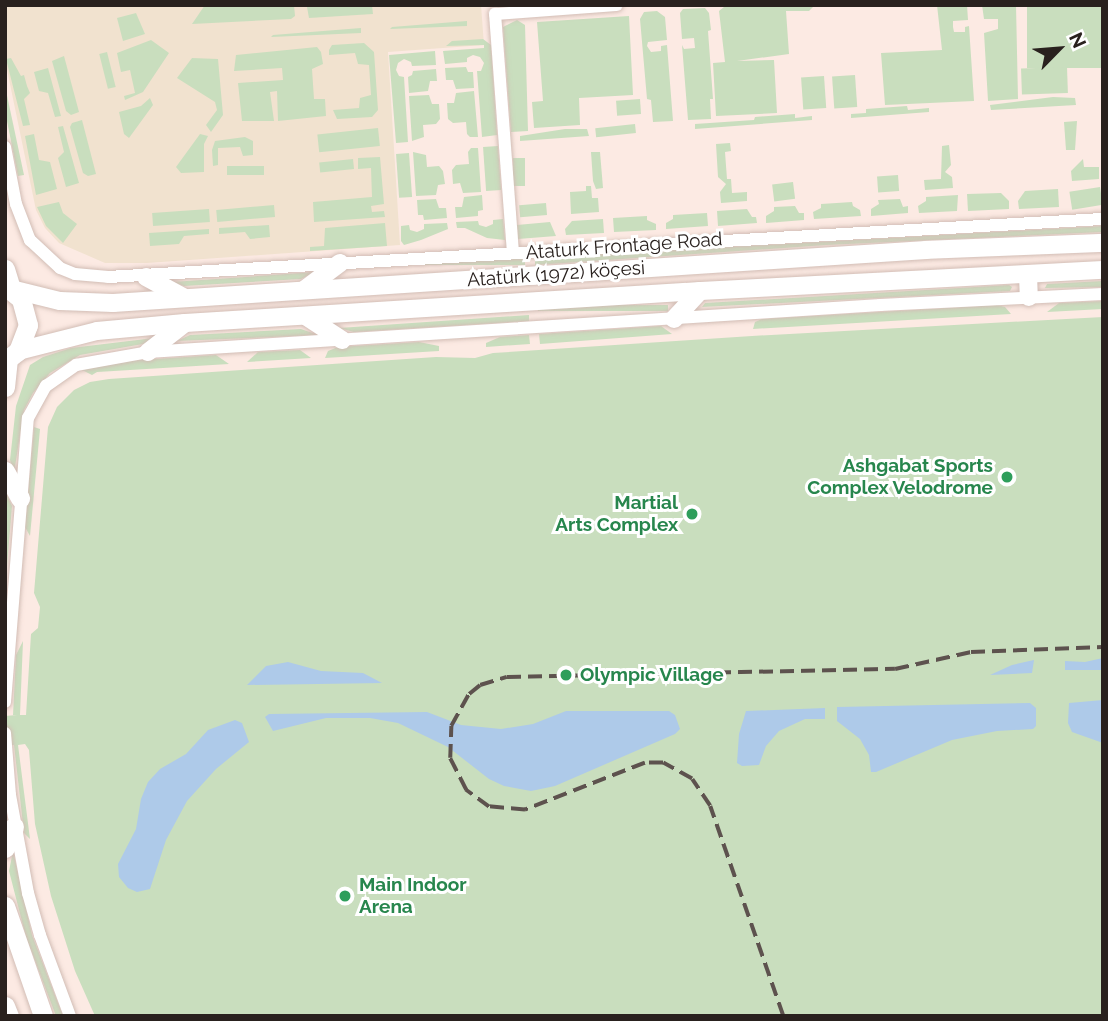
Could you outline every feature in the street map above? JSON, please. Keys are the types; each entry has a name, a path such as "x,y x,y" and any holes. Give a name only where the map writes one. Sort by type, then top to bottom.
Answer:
{"main road":[{"name":"Atatürk (1972) köçesi","path":"8,287 81,303 926,250 1103,243"},
{"path":"303,290 340,263"},
{"path":"5,269 8,287 27,312 28,325 10,357 5,387"},
{"name":"Atatürk (1972) köçesi","path":"10,357 90,332 185,323 700,290 1103,270"},
{"path":"1028,274 1029,298"},
{"path":"146,277 183,297"},
{"path":"674,318 700,290"},
{"path":"307,317 342,340"},
{"path":"148,352 185,323"},
{"path":"5,471 20,498"},
{"path":"5,848 14,827"},
{"path":"5,906 43,1016"},
{"path":"5,1006 9,1016"}],"street":[{"path":"513,253 495,13 617,5"},
{"name":"Ataturk Frontage Road","path":"5,147 20,220 30,240 44,257 75,274 146,277 340,263 1103,219"},
{"path":"5,702 28,418 46,386 66,370 87,361 148,352 1103,294"},
{"path":"5,733 14,827 40,935 71,1016"}],"shaded area":[{"path":"5,5 481,5 484,45 388,52 400,245 147,263 105,263 59,243 45,228 36,210 5,60"}],"green space":[{"path":"205,5 294,5 295,16 291,19 192,24"},
{"path":"372,5 373,14 309,18 307,7"},
{"path":"937,5 967,5 968,20 953,21 953,27 954,32 965,32 965,27 969,26 974,101 885,105 881,53 942,50"},
{"path":"982,5 1016,5 1018,99 988,101 984,33 998,29 998,19 984,19"},
{"path":"1027,5 1103,5 1103,68 1027,68"},
{"path":"724,7 813,7 809,11 786,11 789,54 737,61 774,60 777,113 716,116 713,63 725,62 719,11"},
{"path":"705,8 709,13 711,30 708,31 713,99 710,99 711,119 688,120 682,45 684,49 695,48 694,38 682,39 680,13 683,9"},
{"path":"657,11 665,17 667,40 648,42 647,46 651,52 661,51 661,46 667,45 673,121 653,122 651,100 647,99 640,19 644,12"},
{"path":"136,13 145,34 123,41 117,18"},
{"path":"629,16 633,95 579,98 580,125 534,128 532,102 543,101 537,22"},
{"path":"517,20 525,25 528,131 511,132 503,27"},
{"path":"467,21 467,26 390,29 392,27"},
{"path":"361,28 361,33 271,37 273,35"},
{"path":"483,39 491,45 497,135 482,137 477,71 481,71 484,63 480,57 473,55 467,58 467,62 445,64 443,51 484,48 484,45 446,46 452,41"},
{"path":"151,40 169,53 143,92 125,100 124,96 135,93 130,70 121,72 117,53"},
{"path":"364,43 374,52 378,110 372,117 337,119 333,110 359,108 360,98 371,95 369,65 358,64 355,53 329,55 329,50 332,45"},
{"path":"317,47 321,52 323,64 312,69 314,99 325,99 326,116 278,121 277,91 270,92 274,121 242,121 238,83 283,80 282,68 234,71 236,55"},
{"path":"435,51 436,65 412,66 411,62 404,59 398,63 396,70 399,76 404,77 408,142 396,143 389,55"},
{"path":"107,52 116,87 108,89 99,54"},
{"path":"64,56 79,112 71,115 66,111 52,61"},
{"path":"11,58 21,76 24,75 30,93 24,99 30,125 23,126 6,59"},
{"path":"192,58 218,59 223,115 211,132 206,125 217,110 215,102 177,78"},
{"path":"466,67 468,72 473,72 474,88 456,89 453,80 446,80 445,68"},
{"path":"1067,67 1068,93 1022,95 1021,69"},
{"path":"48,68 61,116 55,117 48,93 39,91 34,72"},
{"path":"436,69 437,81 430,81 428,91 409,93 408,77 413,71"},
{"path":"855,75 857,107 834,109 832,77"},
{"path":"824,76 826,108 803,110 801,78"},
{"path":"5,86 24,175 18,176 5,111"},
{"path":"474,91 478,137 470,137 467,134 466,122 453,123 448,119 447,103 454,103 456,93"},
{"path":"429,95 432,104 439,104 440,119 436,124 423,125 424,137 412,141 409,96"},
{"path":"1053,97 1075,98 1076,105 991,110 990,105"},
{"path":"150,98 153,105 129,138 124,134 119,112 141,106"},
{"path":"640,99 641,114 617,116 616,101"},
{"path":"907,106 908,110 929,108 929,112 851,118 851,114 866,113 866,109"},
{"path":"795,114 795,118 812,116 812,120 695,129 695,124"},
{"path":"82,120 96,174 88,176 83,173 70,127 72,123"},
{"path":"1077,121 1075,150 1066,150 1064,122"},
{"path":"635,124 636,133 596,137 595,128"},
{"path":"63,126 79,183 66,187 58,158 64,152 58,127"},
{"path":"378,128 380,146 319,152 317,134"},
{"path":"565,129 587,129 589,136 520,141 520,136"},
{"path":"34,134 39,160 50,162 57,189 36,195 25,136"},
{"path":"200,134 208,136 204,144 204,172 181,173 176,167"},
{"path":"245,137 253,141 253,155 243,156 240,147 218,148 218,165 213,166 212,150 215,141"},
{"path":"730,143 731,151 725,152 727,179 731,179 732,193 747,192 747,201 721,203 720,192 726,184 718,177 716,144"},
{"path":"949,145 951,165 945,172 952,177 953,188 925,190 924,180 941,179 942,146"},
{"path":"498,146 501,190 486,191 483,147"},
{"path":"471,148 478,148 481,192 463,193 460,183 453,184 452,170 456,165 469,164 468,152"},
{"path":"413,152 426,155 427,167 439,166 443,171 445,184 438,185 436,195 416,196"},
{"path":"591,152 600,152 603,188 596,189 593,181"},
{"path":"409,153 412,197 399,198 396,154"},
{"path":"380,157 384,204 371,206 372,212 384,211 385,217 314,222 313,202 372,197 371,168 358,169 358,158"},
{"path":"513,158 525,158 525,186 513,186"},
{"path":"353,159 354,169 320,172 319,163"},
{"path":"1083,159 1084,167 1099,167 1099,179 1072,181 1071,171"},
{"path":"227,166 264,166 264,175 227,175"},
{"path":"898,175 899,191 878,192 877,176"},
{"path":"793,182 795,199 774,201 772,185"},
{"path":"586,186 591,186 592,198 598,198 599,212 571,214 570,192 586,191"},
{"path":"1100,187 1103,205 1072,210 1069,192"},
{"path":"1058,189 1059,207 1019,209 1018,201 1025,191"},
{"path":"1001,193 1009,201 1009,209 968,211 967,194"},
{"path":"482,195 483,210 478,211 478,216 456,218 455,207 462,207 464,197"},
{"path":"958,195 957,211 919,213 918,206 926,201 926,197"},
{"path":"436,199 439,208 446,208 447,218 424,220 423,215 418,215 417,200"},
{"path":"900,199 903,207 908,206 908,213 871,216 871,209 879,204 878,200"},
{"path":"59,202 63,213 77,224 63,243 46,226 37,207"},
{"path":"852,202 853,206 860,210 861,216 814,219 813,212 821,208 821,204"},
{"path":"546,203 547,215 520,217 519,205"},
{"path":"274,205 275,217 217,222 216,210"},
{"path":"795,206 799,213 804,213 804,220 766,223 766,216 774,211 774,207"},
{"path":"209,209 210,222 153,226 152,213"},
{"path":"747,209 752,217 756,217 757,223 718,226 717,211"},
{"path":"707,213 708,226 666,229 666,223 673,219 673,215"},
{"path":"647,216 647,220 656,224 656,230 614,232 613,218"},
{"path":"503,219 505,240 487,238 465,228 457,228 456,222 478,221 479,225 486,227 493,224 493,220"},
{"path":"603,219 604,233 566,235 565,229 572,221"},
{"path":"550,222 556,236 518,239 517,225"},
{"path":"385,223 387,246 310,251 310,247 324,246 325,228"},
{"path":"447,223 448,229 421,240 404,245 401,241 401,226 409,225 410,230 417,232 424,229 424,224"},
{"path":"269,225 270,237 250,239 245,232 219,234 219,228"},
{"path":"1103,226 1103,232 826,245 535,265 535,258"},
{"path":"209,229 209,234 184,236 179,244 150,246 149,233"},
{"path":"349,259 525,259 525,265 349,265"},
{"path":"315,272 301,279 184,286 172,282"},
{"path":"1103,281 1103,287 1045,288 1047,284"},
{"path":"1009,285 1012,287 1010,291 702,307 705,303"},
{"path":"1103,301 1103,309 1047,312 1059,303"},
{"path":"538,305 668,305 668,311 538,311"},
{"path":"997,305 1005,307 1011,314 753,329 755,322 762,319"},
{"path":"529,315 529,321 354,332 339,328"},
{"name":"Olympic Village","path":"1103,317 1103,1016 95,1016 75,971 51,896 35,824 29,750 25,744 18,745 30,839 24,833 14,745 5,745 5,716 17,715 13,715 16,655 23,641 20,715 26,715 31,634 38,628 40,607 34,593 48,427 57,407 74,390 90,382 109,379 436,357 475,358 493,353 752,336"},
{"path":"661,326 672,334 540,344 539,334"},
{"path":"301,329 318,335 177,341 190,335"},
{"path":"529,335 530,344 486,347 486,343 500,337"},
{"path":"154,338 143,344 80,355 50,373 33,393 24,410 14,473 10,460 16,406 30,365 43,357 71,348"},
{"path":"419,342 439,346 439,351 325,358 328,351 338,347"},
{"path":"300,350 311,358 247,362 258,352"},
{"path":"216,355 229,364 97,372 92,375 82,370 125,361"},
{"path":"34,427 40,429 30,536 25,527"},
{"path":"7,495 12,506 5,591 5,512"},
{"path":"13,851 32,935 63,1016 56,1016 26,937 9,871"}],"water":[{"path":"1103,658 1103,670 1065,670 1065,661 1085,662"},
{"path":"1034,660 1032,673 990,675 1012,665"},
{"path":"288,662 321,671 363,673 382,683 247,685 266,666"},
{"path":"1103,700 1103,743 1072,732 1068,723 1069,703"},
{"path":"1030,703 1036,708 1036,726 1033,729 997,731 952,740 876,772 871,772 869,755 860,739 837,721 837,707"},
{"path":"825,708 825,719 805,719 779,731 766,746 759,765 742,766 737,763 739,734 746,711"},
{"path":"566,711 669,711 675,715 680,729 675,734 555,786 531,791 504,786 489,779 448,747 398,723 370,718 326,718 273,731 265,717 269,714 427,712 461,725 501,729 533,724"},
{"path":"235,720 242,723 249,742 216,769 187,801 166,840 150,889 137,892 128,888 119,877 118,864 136,829 141,799 148,782 160,769 186,754 208,730"}],"railway":[{"path":"783,1016 710,806 692,779 663,763 645,763 525,810 489,807 466,790 450,758 451,726 469,694 480,685 507,677 895,669 971,652 1103,647"}],"place":[{"name":"Ashgabat Sports Complex Velodrome","path":"1007,477"},
{"name":"Martial Arts Complex","path":"692,514"},
{"name":"Olympic Village","path":"566,675"},
{"name":"Main Indoor Arena","path":"345,896"}]}
